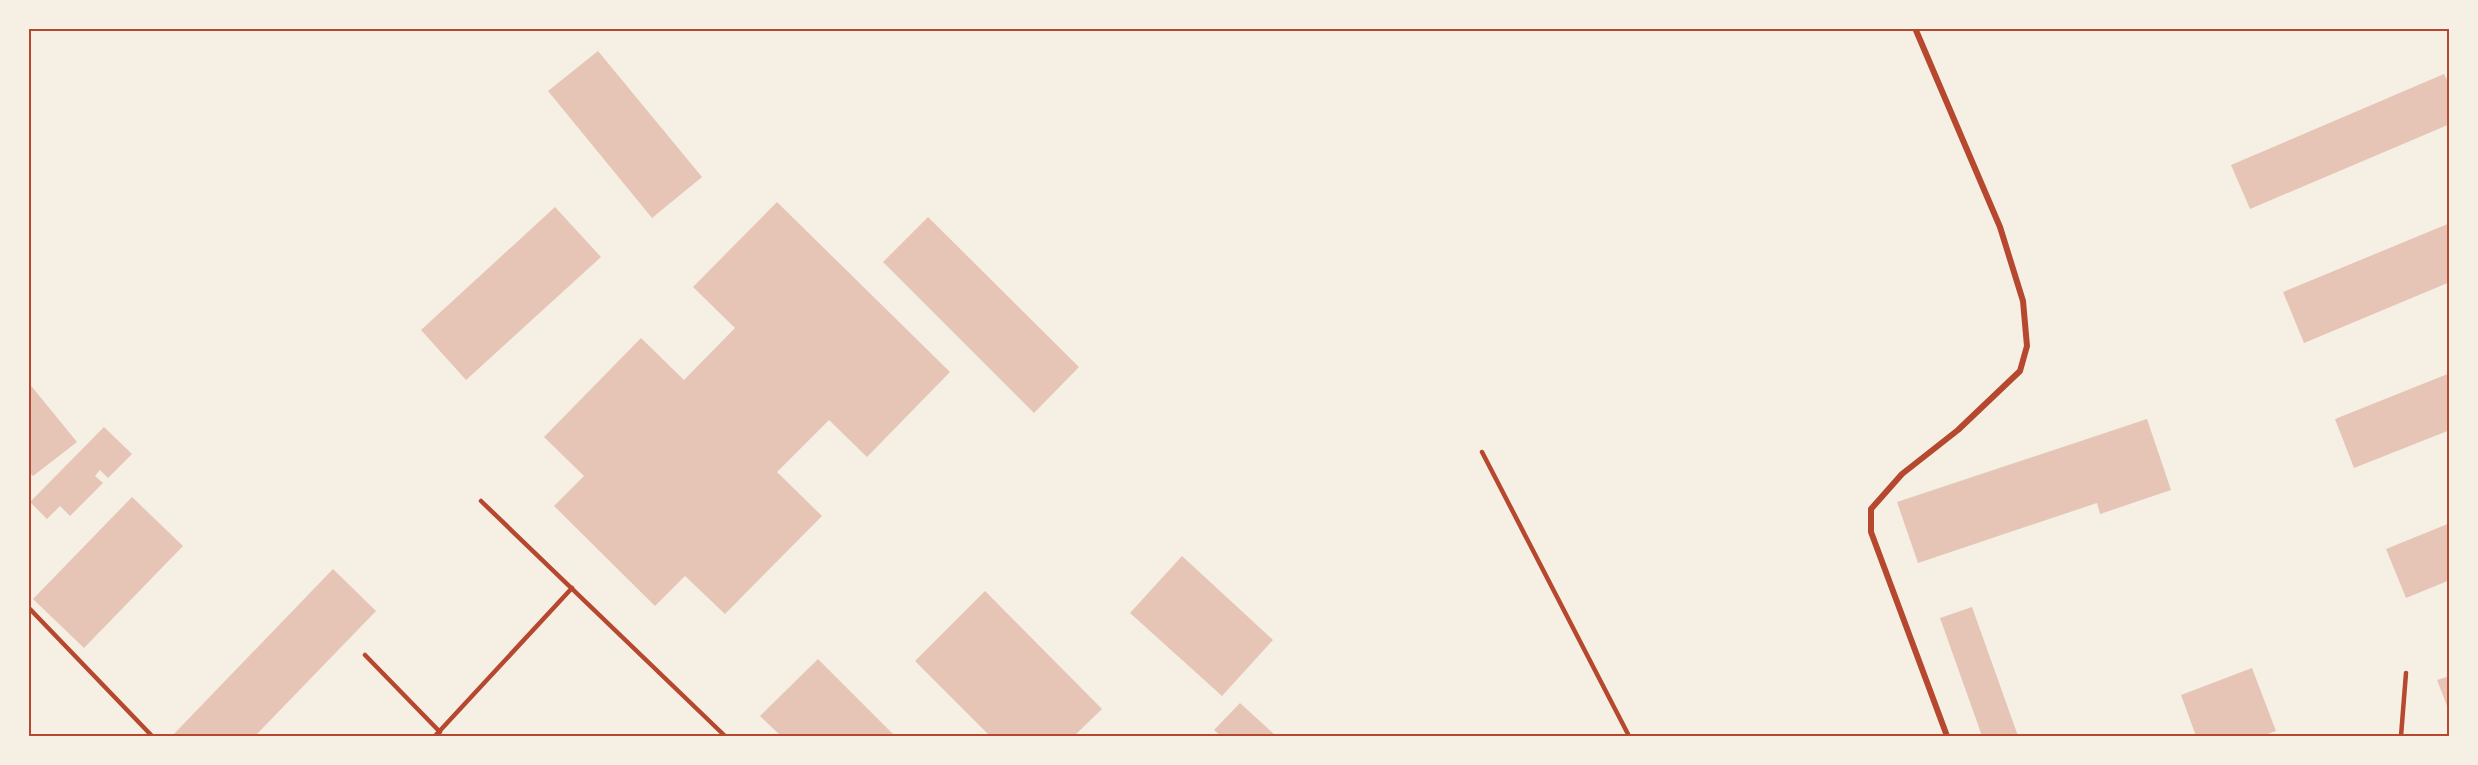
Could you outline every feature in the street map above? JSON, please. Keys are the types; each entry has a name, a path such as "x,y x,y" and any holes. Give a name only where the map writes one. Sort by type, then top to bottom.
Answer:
{"street":[{"path":"1915,28 2000,227 2023,301 2027,346 2020,371 1958,430 1902,474 1871,509 1871,532 1947,736"}],"lane":[{"path":"1482,452 1629,736"},
{"path":"481,501 725,736"},
{"path":"435,736 572,588"},
{"path":"28,607 152,736"},
{"path":"365,655 440,732"},
{"path":"2402,736 2406,673"}],"building":[{"path":"598,51 702,177 652,218 548,91"},
{"path":"2444,74 2450,86 2450,124 2250,209 2231,165"},
{"path":"777,202 950,372 867,457 829,420 777,472 822,516 725,614 685,576 655,606 554,506 584,476 544,437 641,338 684,380 735,328 693,287"},
{"path":"555,207 601,257 466,380 421,330"},
{"path":"928,217 1079,367 1034,413 883,262"},
{"path":"2450,223 2450,282 2304,343 2283,292"},
{"path":"2450,373 2450,430 2354,468 2335,419"},
{"path":"28,382 77,442 33,476 28,470"},
{"path":"2147,419 2171,490 2100,514 2097,503 1918,563 1897,502"},
{"path":"104,427 132,454 108,478 100,470 95,476 103,483 70,516 60,506 47,519 30,502"},
{"path":"132,497 183,546 84,648 33,599"},
{"path":"2450,523 2450,580 2406,598 2386,549"},
{"path":"1182,556 1273,640 1222,696 1130,613"},
{"path":"333,569 376,611 255,736 172,736"},
{"path":"985,591 1102,709 1074,736 990,736 915,661"},
{"path":"1972,607 2018,736 1982,736 1940,618"},
{"path":"818,659 895,736 781,736 760,716"},
{"path":"2252,668 2276,731 2262,736 2196,736 2181,695"},
{"path":"2450,676 2450,711 2449,711 2437,680"},
{"path":"1240,703 1276,736 1221,736 1214,730"}]}
